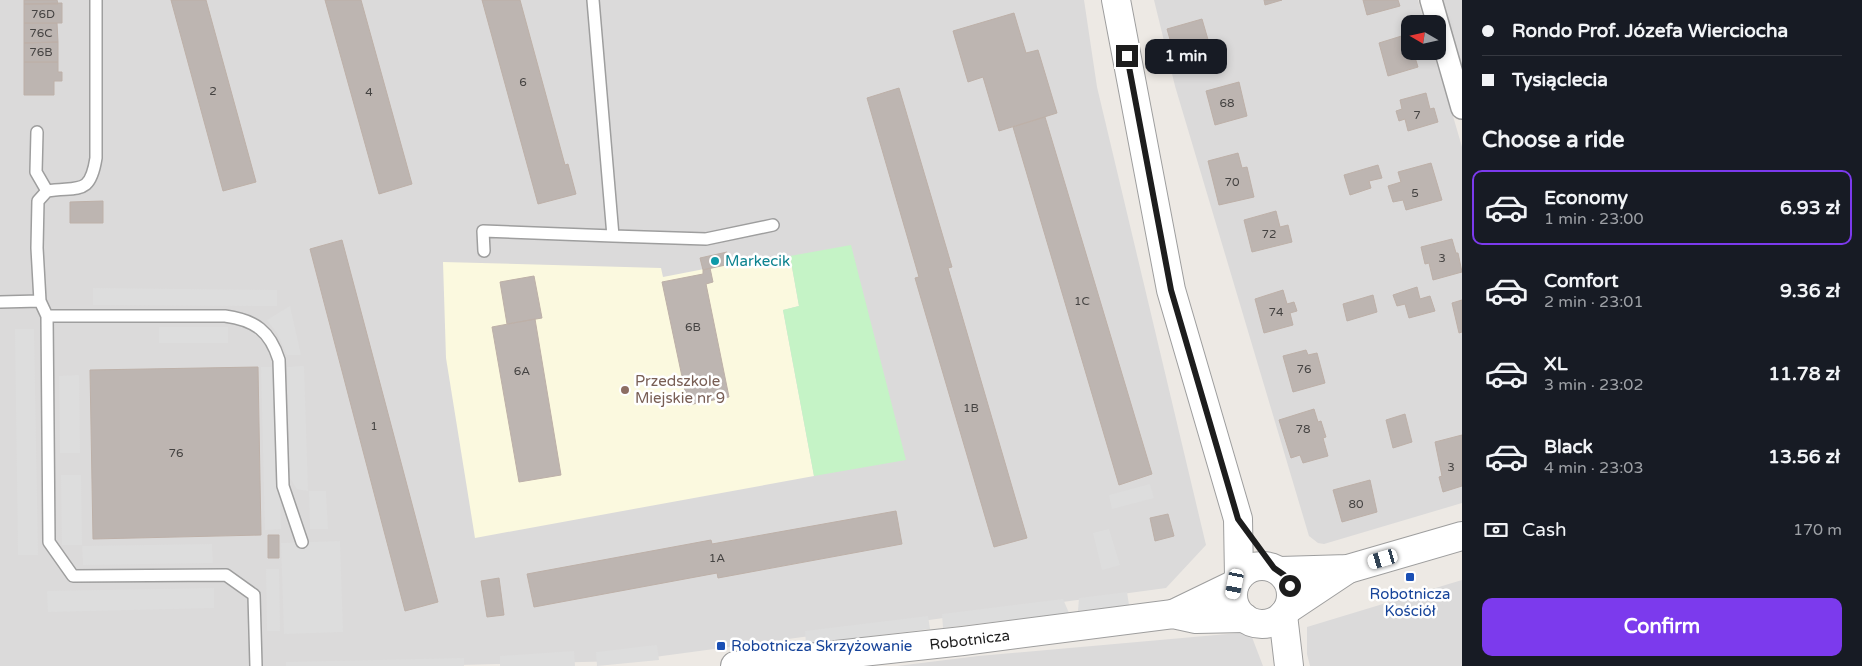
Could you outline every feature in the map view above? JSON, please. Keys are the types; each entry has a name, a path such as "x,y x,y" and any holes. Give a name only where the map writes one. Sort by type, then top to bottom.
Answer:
{"street":[{"path":"1116,0 1171,290 1238,519 1237,581 1234,602 1240,614 1269,616 1348,569 1462,536"},
{"path":"1431,0 1462,108"},
{"path":"1238,519 1277,570 1288,580 1290,586 1290,603 1269,616"},
{"path":"1237,581 1244,572 1255,566 1267,566 1277,570 1348,569"},
{"name":"Robotnicza","path":"1173,614 1237,581"},
{"name":"Robotnicza","path":"735,666 1173,614 1196,619 1269,616"},
{"path":"1269,616 1280,666"},
{"path":"1269,616 1289,666"}],"lane":[{"path":"96,0 96,158 93,174 86,185 47,191 38,200 37,248 40,301 47,316 49,542 73,576 226,575 254,595 256,666"},
{"path":"594,0 613,236"},
{"path":"37,132 36,172 47,191"},
{"path":"484,251 483,231 706,239 773,225"},
{"path":"0,302 40,301"},
{"path":"47,316 225,316 240,318 256,325 267,334 275,346 279,360 283,486 302,542"}],"shaded area":[{"path":"0,0 1084,0 1097,87 1206,545 1166,588 625,661 417,666 0,666"},
{"path":"1154,0 1418,0 1422,15 1401,15 1401,60 1437,60 1462,147 1462,503 1324,544 1318,543 1309,536 1175,86"},
{"path":"1440,0 1462,0 1462,71 1446,15"},
{"name":"Przedszkole Miejskie nr 9","path":"790,256 799,306 783,310 814,476 475,538 446,358 443,262 661,268 663,277 730,264"},
{"path":"93,288 277,290 277,306 93,305"},
{"path":"290,306 301,355 287,355 277,333 267,320"},
{"path":"159,327 228,327 228,343 159,343"},
{"path":"15,329 34,329 38,555 18,555"},
{"path":"304,366 308,491 297,489 290,478 287,367"},
{"path":"261,367 277,367 281,529 265,530"},
{"path":"79,375 80,453 60,453 59,376"},
{"path":"61,475 81,475 82,545 62,545"},
{"path":"1150,484 1154,498 1112,509 1109,495"},
{"path":"309,491 326,491 328,529 310,529"},
{"path":"1109,529 1120,565 1102,570 1093,533"},
{"path":"340,541 343,632 284,634 281,543"},
{"path":"212,544 213,563 83,565 82,546"},
{"path":"266,569 279,569 280,631 267,631"},
{"path":"1462,580 1462,666 1310,666 1307,654 1307,627"},
{"path":"214,588 214,608 48,612 47,591"},
{"path":"1127,592 1129,605 1078,611 1079,598"},
{"path":"1063,599 1069,613 943,628 942,614"},
{"path":"928,616 930,629 806,644 805,631"},
{"path":"1250,632 1263,666 897,666 978,656"},
{"path":"657,645 659,660 597,666 596,652"},
{"path":"574,651 575,666 500,666 500,656"},
{"path":"464,658 464,666 286,666 286,662"}],"green space":[{"path":"851,245 906,460 814,476 783,310 799,306 790,256"}],"building":[{"path":"24,0 57,0 58,4 24,4"},
{"path":"171,0 206,0 256,182 223,191"},
{"path":"325,0 361,0 412,184 379,194"},
{"path":"482,0 520,0 565,165 568,164 576,194 538,204"},
{"path":"1264,0 1282,0 1265,5"},
{"path":"1363,0 1398,0 1400,6 1367,15"},
{"path":"62,3 62,23 24,23 24,4"},
{"path":"1014,13 1026,53 1038,50 1057,113 999,131 983,77 968,82 953,31"},
{"path":"1202,19 1211,50 1176,60 1167,29"},
{"path":"24,23 57,23 58,42 24,43"},
{"path":"1401,36 1401,60 1416,60 1418,67 1388,76 1379,43"},
{"path":"58,42 58,62 24,62 24,43"},
{"path":"24,62 58,62 58,72 62,72 62,81 54,81 54,95 24,95"},
{"path":"1239,82 1247,116 1215,125 1206,91"},
{"path":"899,88 952,267 948,268 1027,538 994,547 915,278 919,277 867,98"},
{"path":"1426,93 1430,109 1434,108 1438,122 1408,131 1405,119 1399,121 1396,111 1402,109 1400,100"},
{"path":"1045,117 1152,474 1119,485 1013,127"},
{"path":"1238,153 1242,168 1247,167 1254,197 1219,205 1208,161"},
{"path":"1431,163 1442,200 1406,210 1403,200 1393,202 1388,186 1401,182 1398,172"},
{"path":"1378,165 1382,178 1369,181 1371,188 1350,195 1344,175"},
{"path":"103,201 103,223 70,223 70,202"},
{"path":"1276,211 1280,227 1288,225 1292,242 1252,252 1244,220"},
{"path":"1452,239 1456,253 1458,253 1462,272 1433,280 1429,263 1425,264 1421,247"},
{"path":"342,240 438,602 405,611 310,249"},
{"name":"Markecik","path":"727,252 730,264 703,270 700,258"},
{"path":"710,268 713,282 706,284 729,397 688,405 662,282 703,274 703,270"},
{"path":"534,276 542,318 507,324 500,282"},
{"path":"1417,287 1420,299 1430,296 1435,311 1409,318 1405,304 1397,306 1393,295"},
{"path":"1283,290 1287,304 1294,302 1297,311 1290,313 1293,325 1264,333 1255,299"},
{"path":"1373,295 1377,312 1347,321 1343,304"},
{"path":"1462,300 1462,332 1459,333 1452,303"},
{"path":"535,319 561,475 519,482 492,327"},
{"path":"1306,350 1308,355 1317,353 1325,383 1293,392 1283,356"},
{"path":"258,367 261,535 93,539 90,370"},
{"path":"1314,409 1318,422 1321,421 1326,437 1323,438 1328,456 1303,463 1300,455 1291,458 1279,420"},
{"path":"1405,414 1412,442 1393,448 1386,420"},
{"path":"1462,435 1462,486 1443,492 1439,477 1442,476 1435,442"},
{"path":"1370,480 1377,512 1342,522 1333,490"},
{"path":"896,511 902,544 718,578 717,573 534,607 527,574 711,540 712,544"},
{"path":"1168,514 1174,536 1155,541 1150,518"},
{"path":"268,535 279,535 279,558 268,558"},
{"path":"499,578 504,615 487,617 481,581"}],"place":[{"name":"Markecik","path":"715,261"},
{"name":"Przedszkole Miejskie nr 9","path":"625,390"},
{"name":"Robotnicza Kościół","path":"1410,577"},
{"name":"Robotnicza Skrzyżowanie","path":"721,646"}],"route":[{"path":"1127,56 1171,290 1238,519 1274,568 1280,571 1288,580 1290,586"}]}
